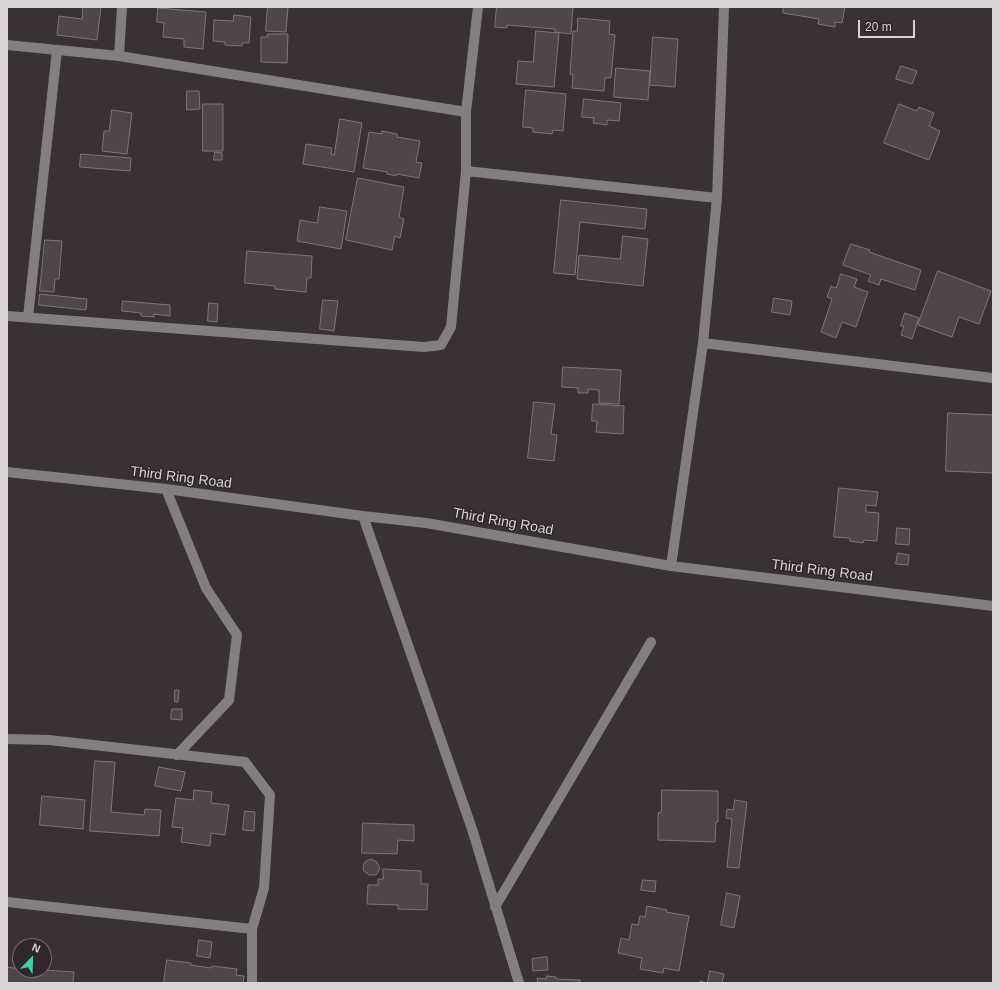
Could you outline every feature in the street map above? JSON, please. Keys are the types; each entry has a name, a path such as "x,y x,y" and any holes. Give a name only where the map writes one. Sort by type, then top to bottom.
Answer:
{"street":[{"path":"119,56 122,7"},
{"path":"7,316 424,347 441,345 451,327 466,171 466,112 478,7"},
{"path":"671,566 703,342 717,198 724,7"},
{"path":"7,45 119,56 466,112"},
{"path":"28,317 57,50"},
{"path":"466,171 717,198"},
{"path":"703,342 993,378"},
{"name":"Third Ring Road","path":"7,472 166,489 363,516 426,523 671,566 993,606"},
{"path":"166,489 206,588 237,635 229,700 177,755"},
{"path":"363,516 469,822 519,983"},
{"path":"496,907 651,642"},
{"path":"7,739 48,740 245,762 270,795 264,888 252,929 252,983"},
{"path":"7,902 252,929"}],"building":[{"path":"83,7 101,7 97,40 57,35 59,16 82,19"},
{"path":"268,7 288,7 286,32 266,31"},
{"path":"497,7 573,7 571,34 555,32 555,29 507,25 507,28 495,27"},
{"path":"784,7 845,7 842,23 835,22 835,27 818,24 819,19 783,13"},
{"path":"158,8 206,12 203,49 184,47 184,39 163,37 164,23 157,22"},
{"path":"234,15 251,17 249,43 242,43 242,46 225,45 225,42 213,41 214,20 233,21"},
{"path":"578,18 610,21 609,34 615,35 611,78 605,78 604,91 572,88 573,75 570,74 573,31 577,31"},
{"path":"536,31 559,33 554,87 516,84 518,61 533,62"},
{"path":"268,34 288,34 287,63 261,62 261,37 267,37"},
{"path":"653,37 678,39 675,87 650,85"},
{"path":"901,66 917,71 912,84 896,79"},
{"path":"616,68 650,71 648,100 614,97"},
{"path":"526,90 566,94 563,131 553,130 552,134 533,132 533,128 523,127"},
{"path":"187,91 199,91 200,109 187,110"},
{"path":"584,99 621,103 619,121 607,120 607,125 593,123 594,118 582,117"},
{"path":"203,104 223,104 223,151 203,151"},
{"path":"899,104 917,111 919,107 934,113 929,126 940,131 929,160 884,143"},
{"path":"112,110 132,113 127,154 102,151 104,131 109,131"},
{"path":"340,119 362,123 354,172 303,164 306,144 332,148 331,154 334,155"},
{"path":"382,131 397,134 397,137 420,141 416,162 422,163 419,178 397,174 396,176 387,174 387,172 363,168 369,132 382,134"},
{"path":"215,152 222,153 222,160 214,160"},
{"path":"81,154 131,158 130,171 80,167"},
{"path":"358,178 404,187 399,217 404,219 400,238 395,236 392,250 346,240"},
{"path":"561,200 647,209 645,229 580,222 575,275 554,273"},
{"path":"320,207 347,211 341,249 297,241 300,220 317,223"},
{"path":"623,236 648,239 643,286 577,279 579,255 620,259"},
{"path":"45,240 62,241 59,279 55,279 54,292 40,291"},
{"path":"851,244 870,250 869,252 921,270 915,290 881,279 879,285 868,281 871,275 843,265"},
{"path":"247,251 312,256 311,278 307,278 306,292 275,289 275,286 245,283"},
{"path":"938,271 991,291 979,324 959,317 952,337 918,325"},
{"path":"841,274 857,279 854,287 868,292 856,327 842,322 836,338 821,332 832,299 827,297 831,286 836,288"},
{"path":"40,294 87,299 86,310 39,305"},
{"path":"774,298 792,301 790,315 772,312"},
{"path":"323,300 338,301 334,331 320,329"},
{"path":"123,301 170,305 170,316 154,314 154,317 141,316 141,313 122,311"},
{"path":"209,303 218,304 217,322 208,321"},
{"path":"905,313 919,318 912,339 901,335 904,326 901,326"},
{"path":"563,367 621,370 619,404 599,403 599,390 588,389 588,393 578,393 578,388 562,387"},
{"path":"534,402 555,404 551,434 557,435 554,461 528,458"},
{"path":"593,404 624,406 623,434 596,432 597,421 592,421"},
{"path":"948,413 993,415 993,473 946,471"},
{"path":"839,488 878,492 876,506 866,505 866,512 879,513 877,541 864,540 863,543 850,541 850,538 834,537"},
{"path":"897,528 910,529 909,545 896,544"},
{"path":"898,553 909,555 908,565 896,564"},
{"path":"175,690 179,690 178,702 175,702"},
{"path":"172,709 182,709 182,720 171,719"},
{"path":"95,761 115,762 111,812 144,815 145,809 161,810 159,836 90,831"},
{"path":"159,767 185,772 181,791 155,786"},
{"path":"194,790 212,792 211,803 229,805 225,835 211,833 210,846 181,842 183,828 172,827 176,798 193,800"},
{"path":"662,790 718,791 718,822 716,822 715,842 658,840 658,813 661,812"},
{"path":"42,796 85,800 83,829 40,825"},
{"path":"735,800 747,802 739,868 727,867 732,819 726,818 727,809 733,810"},
{"path":"245,811 255,812 254,831 243,830"},
{"path":"363,823 414,825 414,841 398,840 397,854 362,853"},
{"path":"371,859 377,862 380,869 376,875 369,875 363,870 364,863"},
{"path":"383,869 421,871 421,884 428,884 427,910 398,909 398,905 367,904 368,885 378,885 378,879 383,879"},
{"path":"643,880 656,881 655,892 641,890"},
{"path":"727,893 740,896 734,928 721,925"},
{"path":"647,906 667,910 666,912 689,916 679,971 664,968 663,973 640,969 642,958 618,953 621,938 629,940 632,924 638,925 640,916 645,917"},
{"path":"199,940 212,942 210,958 197,956"},
{"path":"547,957 548,970 533,971 532,959"},
{"path":"167,960 191,963 191,965 211,968 212,966 237,969 236,975 244,976 243,983 164,983"},
{"path":"7,967 12,968 12,978 52,978 52,971 74,972 73,983 7,983"},
{"path":"710,971 724,974 722,983 707,983"},
{"path":"547,976 556,977 556,979 580,980 580,983 538,983 537,978 546,979"}]}
